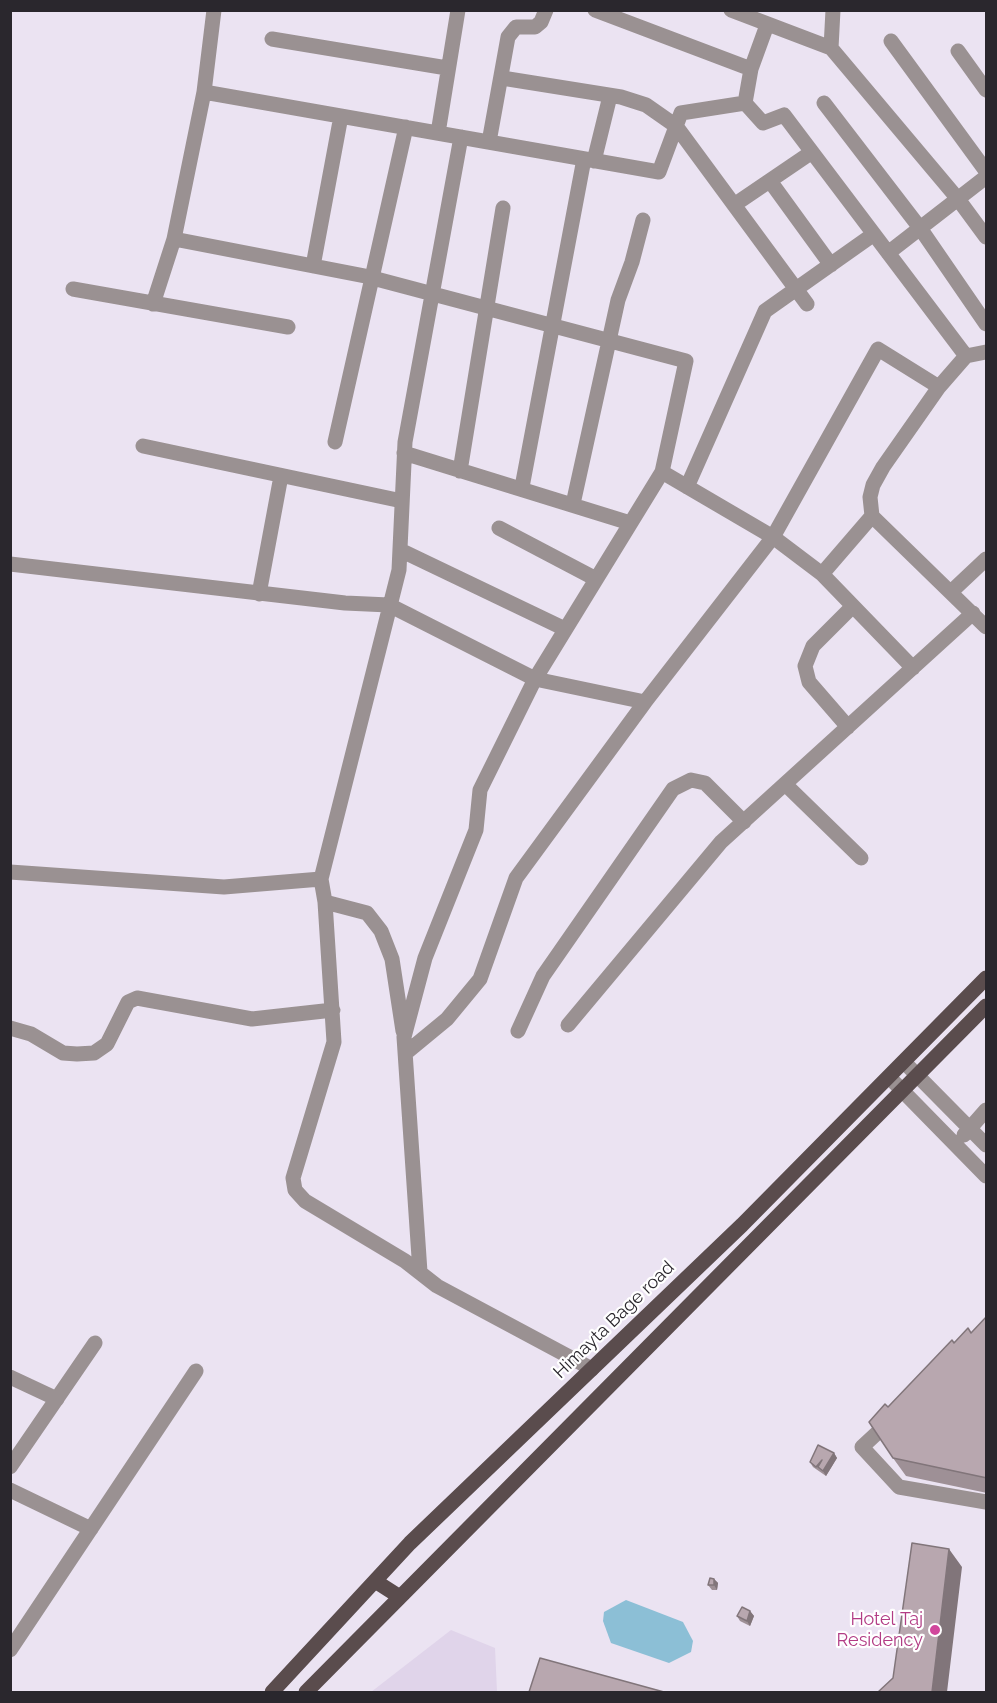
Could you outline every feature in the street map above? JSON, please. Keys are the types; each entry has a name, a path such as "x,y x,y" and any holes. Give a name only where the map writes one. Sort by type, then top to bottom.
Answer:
{"main road":[{"name":"Himayta Bage road","path":"272,1692 418,1535 742,1225 987,978"},
{"path":"306,1692 987,1006"},
{"path":"375,1581 400,1597"}],"street":[{"path":"153,303 174,239 204,92 214,10"},
{"path":"438,133 458,10"},
{"path":"489,142 511,31 516,27 535,27 541,22 546,10"},
{"path":"595,10 752,69"},
{"path":"732,10 831,48 958,199 987,237"},
{"path":"831,48 833,10"},
{"path":"745,103 752,69 767,25"},
{"path":"272,39 447,68"},
{"path":"891,41 987,171"},
{"path":"957,51 987,90"},
{"path":"502,78 610,96 646,105 676,126 807,304"},
{"path":"204,92 659,172 681,113 745,103"},
{"path":"522,487 553,326 589,160 610,96"},
{"path":"745,103 763,123 784,115 966,356"},
{"path":"824,104 920,228 987,324"},
{"path":"313,266 341,116"},
{"path":"335,442 406,127"},
{"path":"461,137 404,453 399,570 321,879 325,902 334,1042 293,1178 295,1190 305,1201 420,1272 437,1286 592,1368"},
{"path":"734,205 812,152"},
{"path":"888,252 987,177"},
{"path":"770,181 831,265"},
{"path":"460,471 503,208"},
{"path":"573,504 618,300 632,262 643,219"},
{"path":"687,487 765,311 777,300 797,290 874,234"},
{"path":"174,239 372,278 686,361 662,472 535,679 480,790 476,830 425,958 405,1044"},
{"path":"73,289 288,327"},
{"path":"405,1044 447,1019 480,979 516,878 645,702 773,537 878,349 939,387"},
{"path":"568,1025 721,842 913,668 981,617 872,516 870,497 873,485 883,466 939,387 966,356 987,352"},
{"path":"143,446 402,501"},
{"path":"404,453 522,487 630,523"},
{"path":"662,472 773,537 822,574 913,668"},
{"path":"259,594 281,476"},
{"path":"822,574 872,516"},
{"path":"499,528 596,579"},
{"path":"400,550 566,629"},
{"path":"952,591 987,559"},
{"path":"10,564 259,594 389,605 535,679 645,702"},
{"path":"848,727 809,682 806,666 813,646 853,606"},
{"path":"518,1031 543,976 673,789 691,780 705,783 744,822"},
{"path":"785,784 861,858"},
{"path":"10,873 224,886 321,879"},
{"path":"325,902 367,913 381,930 392,959 405,1044 420,1272"},
{"path":"10,1028 31,1034 63,1053 77,1054 94,1053 107,1044 128,1002 137,998 252,1019 333,1010"},
{"path":"904,1062 987,1145"},
{"path":"889,1077 987,1176"},
{"path":"956,1144 987,1110"},
{"path":"10,1467 95,1343"},
{"path":"10,1650 196,1371"},
{"path":"10,1377 57,1399"},
{"path":"903,1408 862,1447 899,1487 987,1502"},
{"path":"10,1490 91,1530"}],"shaded area":[{"path":"451,1630 495,1648 497,1692 371,1692"}],"water":[{"path":"626,1600 683,1622 693,1641 691,1652 669,1663 611,1643 603,1621 604,1612"}],"building":[{"path":"987,1316 987,1478 893,1458 869,1422 885,1404 888,1407 952,1340 954,1343 968,1328 971,1333"},
{"path":"818,1445 834,1453 823,1471 818,1467 822,1460 816,1467 810,1462"},
{"path":"912,1543 949,1549 932,1692 878,1692 893,1678"},
{"path":"710,1578 714,1579 714,1585 708,1585"},
{"path":"742,1607 750,1611 747,1621 737,1616"},
{"path":"540,1658 664,1692 529,1692"}],"place":[{"name":"Hotel Taj Residency","path":"935,1630"}]}
